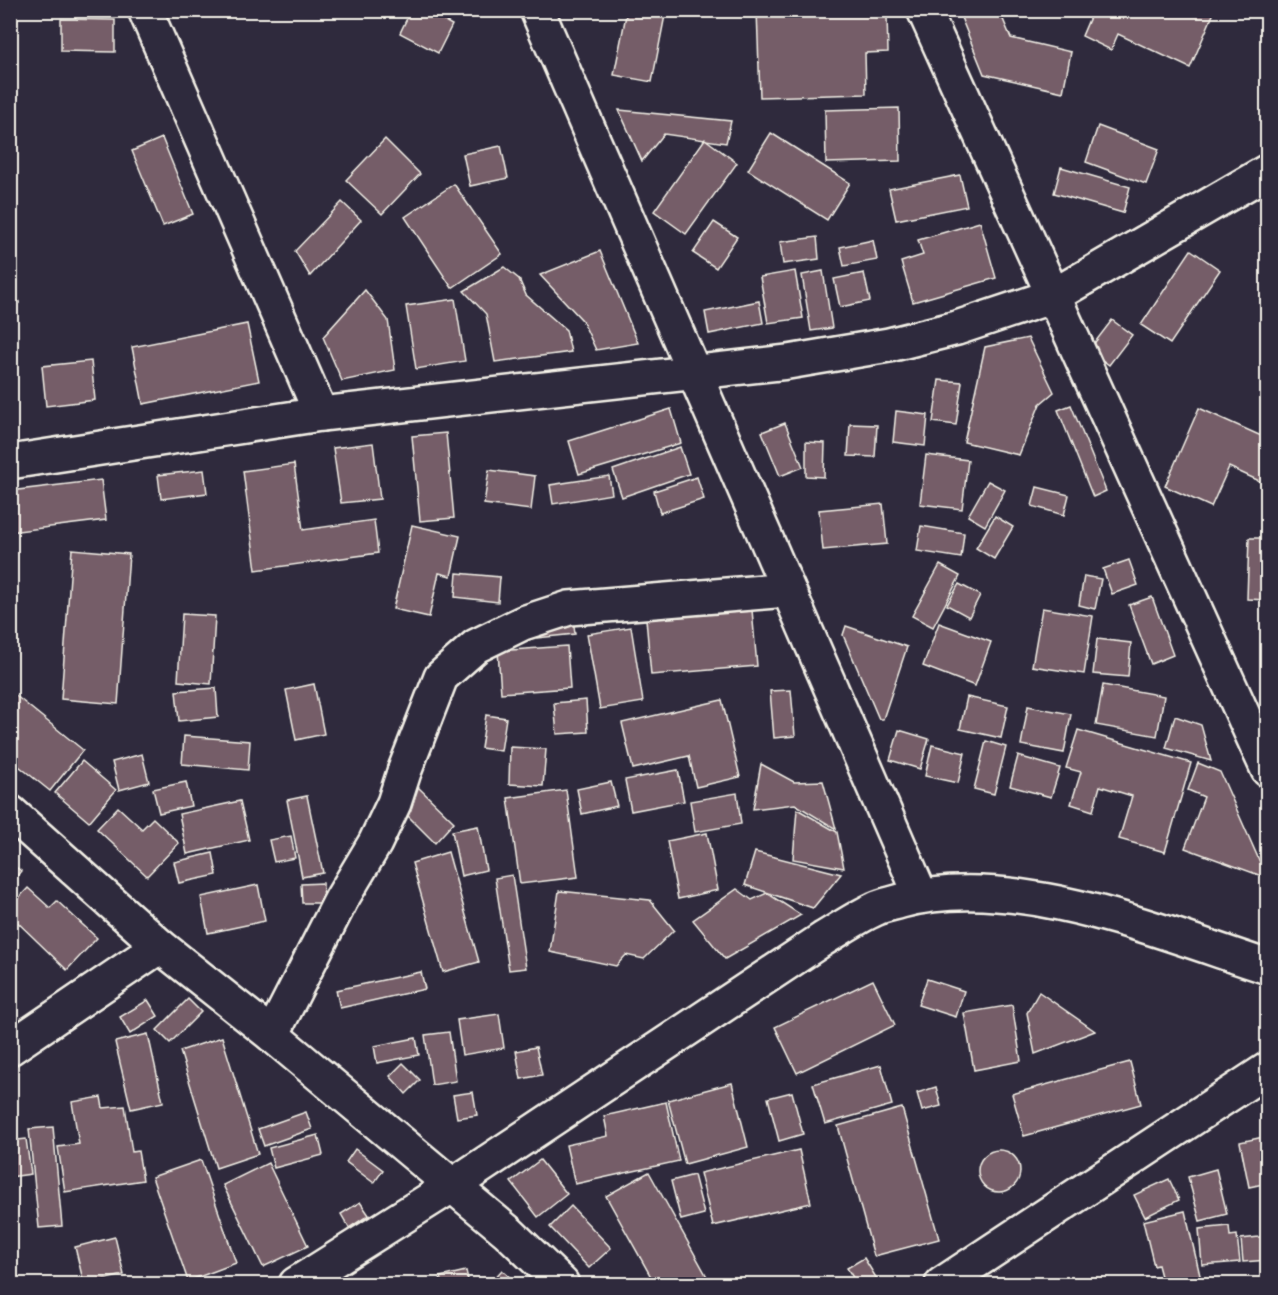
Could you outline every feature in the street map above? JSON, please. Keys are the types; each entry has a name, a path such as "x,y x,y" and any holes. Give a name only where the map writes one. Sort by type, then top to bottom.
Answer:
{"street":[{"path":"145,10 321,414"},
{"path":"537,10 921,896"},
{"path":"924,10 1268,770"},
{"path":"10,462 321,414 694,374 788,362 889,345 957,328 1053,296 1268,171"},
{"path":"272,1035 341,900 375,843 394,803 441,677 476,646 523,623 569,608 788,590"},
{"path":"10,812 160,946 272,1035 508,1232 562,1284"},
{"path":"296,1284 453,1185 824,939 875,908 921,896 975,892 1082,907 1268,967"},
{"path":"10,1048 160,946"},
{"path":"942,1284 1268,1069"}],"building":[{"path":"411,10 425,10 452,25 438,53 400,33"},
{"path":"627,10 666,10 652,82 614,75"},
{"path":"757,10 861,10 887,16 888,52 865,53 866,94 760,97"},
{"path":"958,10 999,10 1011,38 1071,52 1063,92 984,74"},
{"path":"1093,10 1215,10 1190,68 1118,34 1111,50 1082,36"},
{"path":"61,19 115,20 115,52 61,51"},
{"path":"899,108 900,161 826,163 825,110"},
{"path":"619,110 731,121 726,143 664,134 642,161"},
{"path":"1098,126 1159,149 1146,184 1086,162"},
{"path":"771,133 850,183 827,220 748,170"},
{"path":"162,138 193,214 163,226 132,151"},
{"path":"385,139 420,174 382,214 346,180"},
{"path":"705,139 737,163 686,234 654,211"},
{"path":"501,146 508,178 470,186 463,154"},
{"path":"1061,167 1130,187 1123,213 1054,193"},
{"path":"960,175 967,206 896,220 889,189"},
{"path":"454,184 502,254 452,288 405,217"},
{"path":"342,202 361,220 310,276 295,251"},
{"path":"714,222 737,237 716,268 693,253"},
{"path":"980,222 996,278 913,302 901,262 923,255 918,240"},
{"path":"817,237 819,259 783,264 780,242"},
{"path":"10,240 19,303 10,304"},
{"path":"873,240 877,260 844,266 840,247"},
{"path":"1191,250 1220,270 1170,344 1141,325"},
{"path":"600,251 638,343 596,350 582,320 540,275"},
{"path":"504,267 519,279 526,295 566,330 571,352 495,362 486,314 464,291"},
{"path":"795,271 803,318 768,323 760,277"},
{"path":"823,271 832,328 811,331 802,275"},
{"path":"864,273 870,301 840,307 834,279"},
{"path":"365,290 388,320 395,370 342,381 323,337"},
{"path":"455,299 465,361 416,369 406,306"},
{"path":"759,301 763,323 709,334 705,312"},
{"path":"1112,320 1132,335 1109,365 1089,350"},
{"path":"247,324 259,381 143,404 132,347"},
{"path":"1028,338 1054,392 1040,404 1019,455 964,442 985,347"},
{"path":"91,361 95,400 46,406 42,366"},
{"path":"939,380 962,382 956,425 933,422"},
{"path":"1071,405 1106,491 1093,497 1058,410"},
{"path":"1199,408 1268,439 1268,485 1229,467 1211,507 1165,486"},
{"path":"671,409 681,443 579,474 569,441"},
{"path":"896,411 928,415 925,446 893,442"},
{"path":"785,423 803,467 780,476 762,432"},
{"path":"850,424 877,425 875,457 848,456"},
{"path":"446,433 454,518 420,521 412,436"},
{"path":"806,442 825,443 824,477 806,476"},
{"path":"373,443 380,499 341,503 333,448"},
{"path":"680,447 689,474 622,497 613,470"},
{"path":"926,455 968,460 962,509 920,504"},
{"path":"294,464 303,530 374,520 378,553 256,570 243,471"},
{"path":"204,470 207,493 161,499 158,475"},
{"path":"489,470 535,476 531,510 484,504"},
{"path":"609,476 612,494 553,504 550,485"},
{"path":"697,477 704,499 660,513 654,491"},
{"path":"101,480 106,520 10,532 10,491"},
{"path":"988,481 1005,490 985,526 968,516"},
{"path":"1037,487 1069,495 1064,515 1032,506"},
{"path":"883,504 887,544 823,550 819,510"},
{"path":"995,516 1013,527 994,559 976,548"},
{"path":"412,525 460,536 451,576 439,573 429,617 393,609"},
{"path":"921,526 964,533 961,558 917,551"},
{"path":"1249,538 1268,538 1268,600 1247,599"},
{"path":"72,549 129,554 118,704 61,699"},
{"path":"1129,560 1138,585 1112,594 1103,569"},
{"path":"940,565 960,576 933,627 912,616"},
{"path":"457,573 500,577 498,602 455,597"},
{"path":"1084,576 1101,579 1095,609 1079,605"},
{"path":"959,584 980,595 969,617 947,605"},
{"path":"1152,597 1173,655 1151,664 1129,605"},
{"path":"1042,608 1093,616 1084,674 1032,666"},
{"path":"752,610 757,666 651,675 646,619"},
{"path":"182,614 215,616 211,684 178,681"},
{"path":"573,618 575,634 537,638 535,623"},
{"path":"939,623 991,642 975,686 923,666"},
{"path":"846,626 907,647 883,719 879,719 843,635"},
{"path":"631,627 643,702 600,709 587,634"},
{"path":"1097,639 1131,643 1128,677 1093,674"},
{"path":"567,646 570,688 501,693 498,651"},
{"path":"314,684 324,734 296,740 286,690"},
{"path":"1103,685 1164,696 1157,736 1096,725"},
{"path":"216,688 218,717 179,721 176,691"},
{"path":"791,690 795,736 774,738 770,691"},
{"path":"10,691 83,750 50,791 10,759"},
{"path":"967,697 1008,706 1001,738 960,729"},
{"path":"586,700 588,732 557,734 554,703"},
{"path":"722,700 740,777 696,787 689,756 633,769 622,723"},
{"path":"1028,706 1071,714 1064,753 1021,745"},
{"path":"486,715 506,718 501,751 481,748"},
{"path":"1175,716 1201,725 1211,761 1166,748"},
{"path":"899,730 929,739 920,769 890,760"},
{"path":"1078,730 1191,763 1165,852 1119,839 1132,796 1100,786 1093,811 1071,804 1081,772 1066,768"},
{"path":"184,736 250,741 248,770 182,764"},
{"path":"986,741 1006,747 994,794 974,789"},
{"path":"932,745 965,753 958,783 925,776"},
{"path":"510,747 546,749 543,786 509,784"},
{"path":"142,754 149,782 119,790 112,762"},
{"path":"1018,756 1060,768 1051,797 1010,786"},
{"path":"82,761 116,790 89,822 55,793"},
{"path":"1198,763 1220,772 1267,878 1185,848 1204,797 1188,790"},
{"path":"761,764 794,782 823,781 836,829 795,804 753,809"},
{"path":"678,770 684,801 631,811 625,780"},
{"path":"186,782 191,806 159,813 153,789"},
{"path":"611,782 617,806 582,814 577,789"},
{"path":"418,787 454,822 435,843 399,807"},
{"path":"566,790 578,877 520,884 508,798"},
{"path":"737,793 741,824 695,832 690,801"},
{"path":"307,796 323,873 302,877 287,800"},
{"path":"240,801 249,840 187,854 179,814"},
{"path":"118,807 142,829 153,818 179,843 147,876 97,829"},
{"path":"797,809 837,832 844,868 793,859"},
{"path":"478,826 486,870 461,876 452,831"},
{"path":"707,833 718,890 678,899 667,841"},
{"path":"291,836 295,858 274,862 269,840"},
{"path":"448,852 479,962 443,972 412,863"},
{"path":"755,852 841,874 813,908 745,885"},
{"path":"213,853 217,875 179,883 174,862"},
{"path":"10,863 21,871 10,884"},
{"path":"512,875 526,968 509,970 495,878"},
{"path":"323,883 324,903 302,903 301,884"},
{"path":"258,885 265,921 208,933 201,897"},
{"path":"28,888 50,908 57,901 97,938 67,970 10,915 10,907"},
{"path":"737,889 752,900 767,893 801,915 725,959 693,920"},
{"path":"559,891 650,900 674,930 644,959 626,955 616,966 550,952"},
{"path":"10,969 16,995 10,996"},
{"path":"421,972 425,989 340,1008 336,990"},
{"path":"927,979 964,991 956,1017 918,1005"},
{"path":"873,980 895,1025 797,1073 775,1027"},
{"path":"1039,992 1095,1031 1035,1054 1027,1013"},
{"path":"188,999 201,1012 170,1043 157,1030"},
{"path":"148,1000 158,1016 130,1034 120,1017"},
{"path":"1012,1005 1021,1061 974,1070 964,1013"},
{"path":"499,1014 504,1048 462,1055 457,1020"},
{"path":"449,1032 456,1081 432,1085 425,1035"},
{"path":"148,1034 163,1102 131,1109 115,1042"},
{"path":"222,1037 258,1154 216,1168 180,1051"},
{"path":"416,1038 419,1055 377,1063 374,1046"},
{"path":"536,1047 542,1075 521,1079 516,1051"},
{"path":"1130,1062 1141,1104 1024,1136 1012,1094"},
{"path":"403,1063 420,1080 406,1094 390,1076"},
{"path":"881,1065 892,1105 825,1124 813,1084"},
{"path":"732,1083 748,1147 685,1164 668,1100"},
{"path":"936,1087 941,1106 922,1111 917,1093"},
{"path":"473,1092 477,1115 457,1118 453,1095"},
{"path":"792,1092 803,1134 779,1141 768,1098"},
{"path":"101,1097 103,1108 125,1106 132,1152 138,1151 143,1180 65,1192 58,1147 79,1144 72,1102"},
{"path":"666,1102 679,1161 575,1184 566,1145 608,1136 604,1116"},
{"path":"902,1108 939,1239 874,1256 838,1126"},
{"path":"306,1112 312,1129 264,1146 258,1129"},
{"path":"53,1127 62,1226 39,1228 29,1129"},
{"path":"318,1135 323,1155 274,1168 269,1148"},
{"path":"1268,1136 1268,1183 1249,1187 1240,1142"},
{"path":"26,1139 31,1174 10,1177 10,1141"},
{"path":"355,1149 383,1170 374,1183 346,1162"},
{"path":"799,1150 811,1203 713,1226 700,1173"},
{"path":"999,1150 1014,1156 1020,1171 1014,1186 999,1192 984,1186 978,1171 984,1156"},
{"path":"201,1160 236,1263 188,1281 152,1177"},
{"path":"540,1160 567,1194 538,1217 511,1182"},
{"path":"268,1163 308,1246 263,1267 223,1185"},
{"path":"1216,1169 1227,1214 1200,1221 1188,1177"},
{"path":"649,1172 710,1282 655,1284 606,1196"},
{"path":"694,1175 704,1214 681,1220 671,1181"},
{"path":"1169,1179 1179,1200 1145,1217 1134,1195"},
{"path":"360,1202 369,1215 349,1228 341,1214"},
{"path":"571,1206 611,1248 589,1268 550,1227"},
{"path":"1185,1211 1202,1284 1163,1284 1158,1265 1154,1266 1143,1221"},
{"path":"1229,1226 1230,1236 1237,1235 1240,1262 1202,1265 1199,1229"},
{"path":"1268,1236 1268,1260 1243,1262 1241,1239"},
{"path":"115,1237 124,1275 84,1284 75,1247"},
{"path":"864,1258 880,1284 857,1284 847,1268"},
{"path":"502,1270 517,1284 489,1284"},
{"path":"466,1271 469,1284 442,1284 440,1277"}]}
